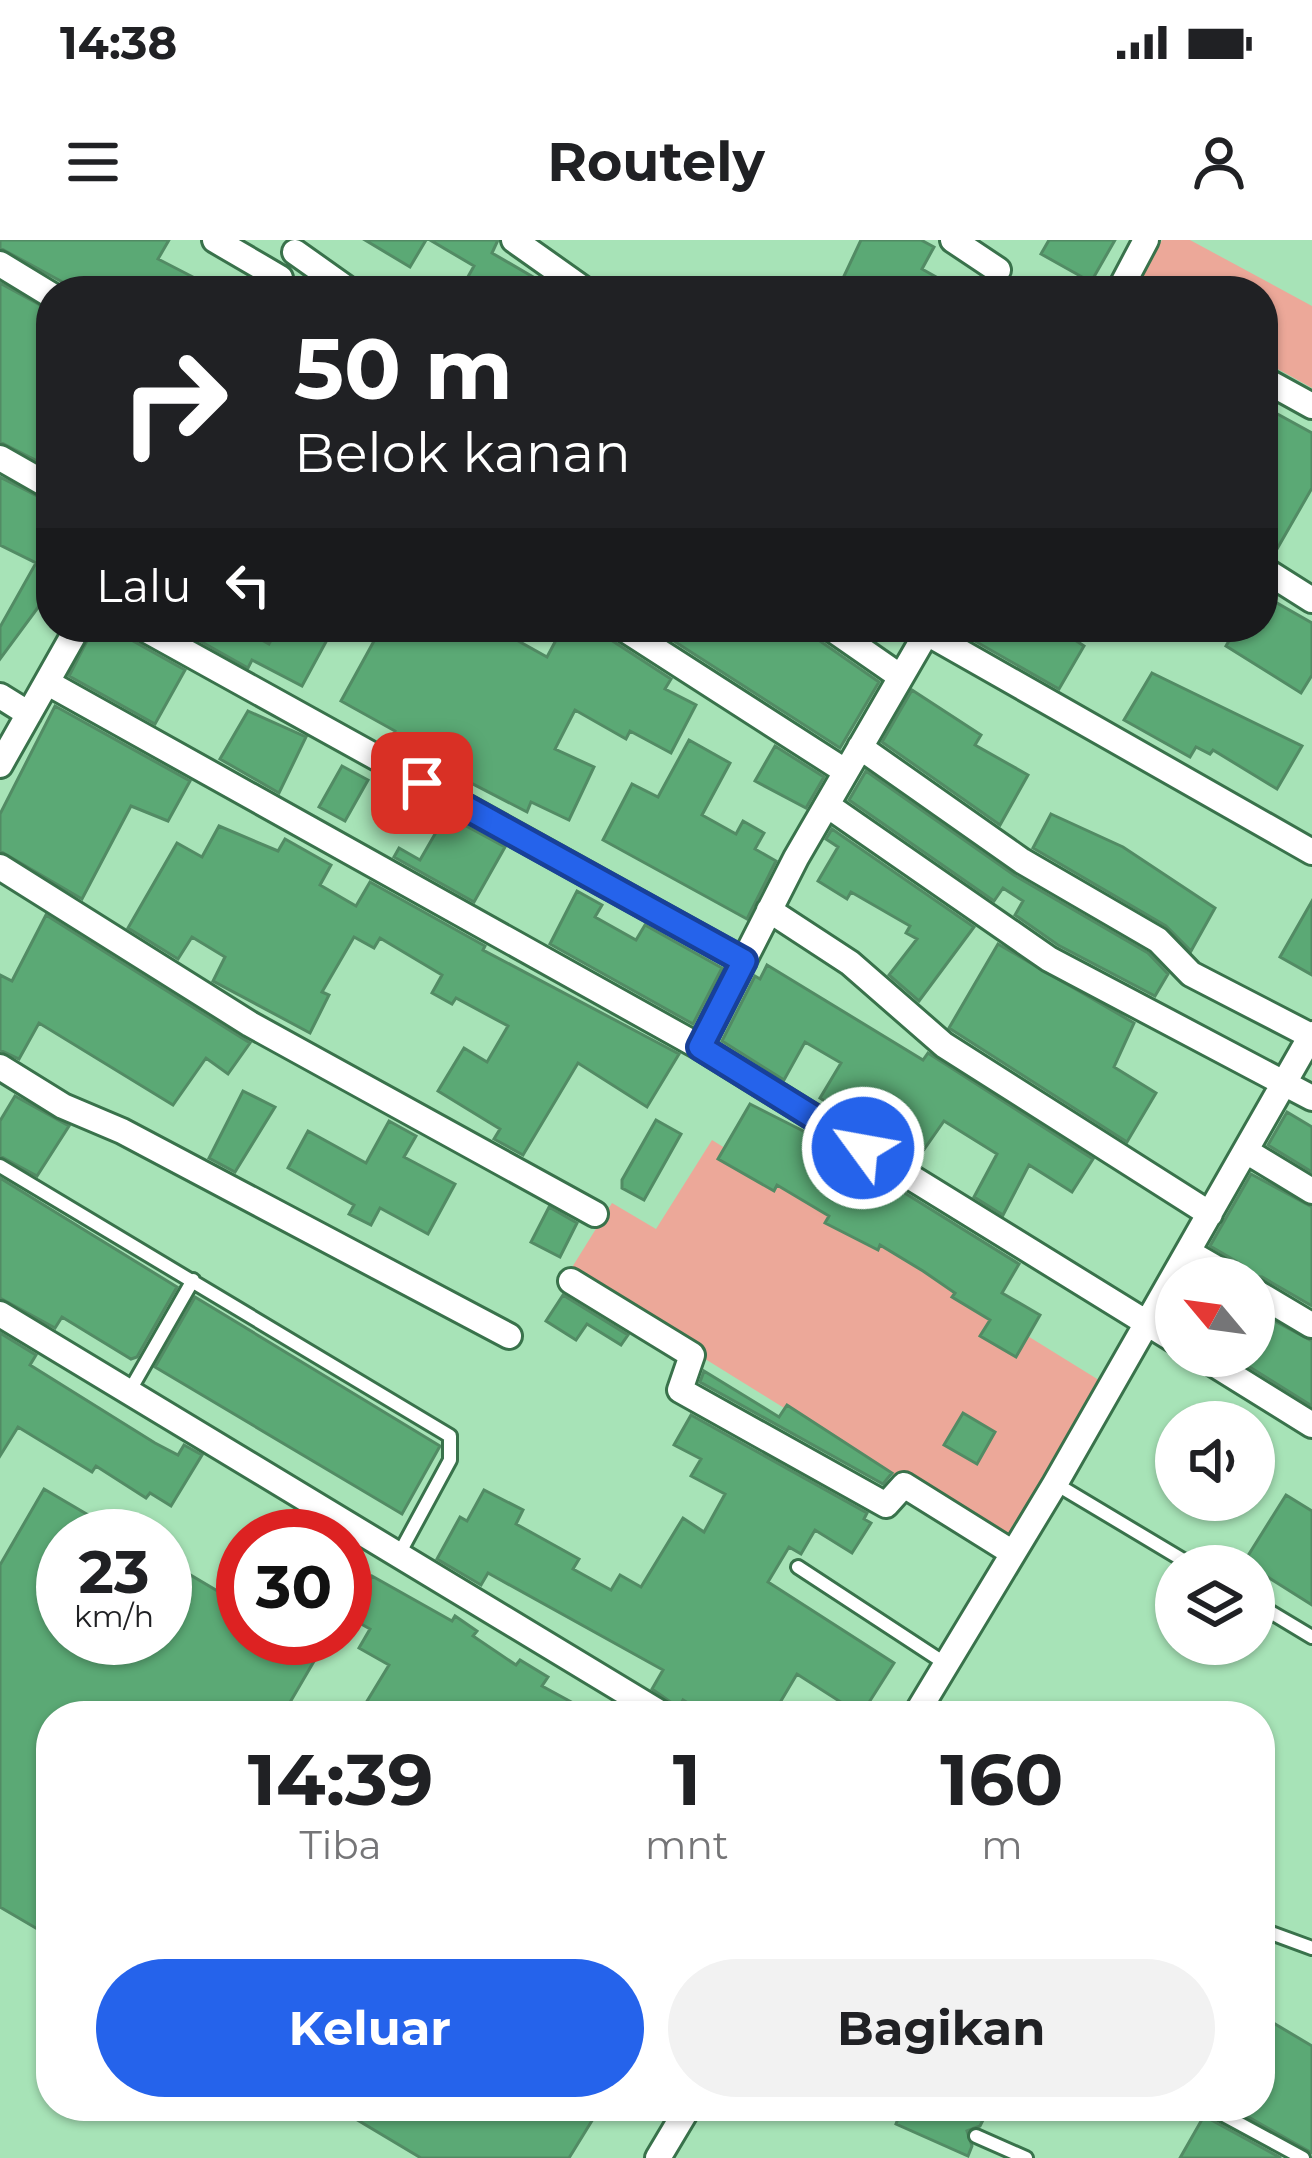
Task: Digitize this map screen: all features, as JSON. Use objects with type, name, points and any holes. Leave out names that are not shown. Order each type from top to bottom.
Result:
[{"type":"street","points":[[215,240],[265,276]]},
{"type":"street","points":[[514,240],[565,276]]},
{"type":"street","points":[[952,240],[998,269]]},
{"type":"street","points":[[1127,276],[1146,240]]},
{"type":"street","points":[[281,276],[298,246],[333,276]]},
{"type":"street","points":[[0,264],[36,286]]},
{"type":"street","points":[[1278,388],[1312,406]]},
{"type":"street","points":[[0,458],[36,478]]},
{"type":"street","points":[[1278,578],[1312,600]]},
{"type":"street","points":[[0,764],[70,642]]},
{"type":"street","points":[[168,642],[744,961]]},
{"type":"street","points":[[644,642],[845,771]]},
{"type":"street","points":[[851,642],[901,677]]},
{"type":"street","points":[[700,1047],[826,805],[921,642]]},
{"type":"street","points":[[949,642],[1312,852]]},
{"type":"street","points":[[48,683],[700,1047],[1155,1328]]},
{"type":"street","points":[[0,696],[29,714]]},
{"type":"street","points":[[860,747],[1022,861],[1158,940],[1191,974],[1311,1035],[1055,1484],[924,1701]]},
{"type":"street","points":[[826,805],[1049,959],[1312,1098]]},
{"type":"street","points":[[0,867],[250,1024],[595,1214]]},
{"type":"street","points":[[769,910],[850,963],[944,1045],[1210,1214]]},
{"type":"street","points":[[0,1067],[63,1106],[122,1131],[509,1336]]},
{"type":"street","points":[[1246,1151],[1312,1191]]},
{"type":"street","points":[[1188,1252],[1197,1257]]},
{"type":"street","points":[[571,1282],[692,1355],[680,1390],[886,1504],[904,1485],[1013,1553]]},
{"type":"street","points":[[1275,1303],[1311,1324]]},
{"type":"street","points":[[0,1314],[640,1701]]},
{"type":"street","points":[[1235,1377],[1312,1425]]},
{"type":"street","points":[[658,2158],[680,2121]]},
{"type":"lane","points":[[0,1166],[450,1436],[450,1460],[398,1556]]},
{"type":"lane","points":[[129,1391],[193,1280]]},
{"type":"lane","points":[[1055,1484],[1158,1545]]},
{"type":"lane","points":[[797,1567],[946,1664]]},
{"type":"lane","points":[[1275,1615],[1312,1637]]},
{"type":"lane","points":[[1275,1934],[1312,1948]]},
{"type":"lane","points":[[1235,2121],[1303,2158]]},
{"type":"lane","points":[[976,2136],[1025,2158]]},
{"type":"shaded area","points":[[1162,240],[1190,240],[1257,276],[1143,276]]},
{"type":"shaded area","points":[[1278,288],[1312,306],[1312,388],[1278,369]]},
{"type":"shaded area","points":[[712,1140],[1102,1382],[1002,1543],[581,1282],[571,1269],[612,1203],[656,1229]]},
{"type":"building","points":[[0,240],[169,240],[158,259],[191,276],[51,276],[0,248]]},
{"type":"building","points":[[365,240],[426,240],[410,267]]},
{"type":"building","points":[[430,240],[498,240],[492,253],[531,276],[468,276],[474,266]]},
{"type":"building","points":[[861,240],[921,240],[934,247],[922,269],[934,276],[844,276]]},
{"type":"building","points":[[1049,240],[1115,240],[1094,276],[1080,276],[1041,254]]},
{"type":"building","points":[[0,283],[36,303],[36,460],[0,442]]},
{"type":"building","points":[[1278,414],[1312,433],[1312,488],[1278,547]]},
{"type":"building","points":[[0,477],[36,495],[36,563],[0,545]]},
{"type":"building","points":[[36,563],[36,610],[0,659],[0,627]]},
{"type":"building","points":[[1278,604],[1312,623],[1312,675],[1301,693],[1226,646],[1228,642],[1278,642]]},
{"type":"building","points":[[86,642],[135,642],[185,670],[155,724],[69,676]]},
{"type":"building","points":[[202,642],[326,642],[302,686],[252,660],[248,668]]},
{"type":"building","points":[[373,642],[520,642],[547,657],[555,642],[614,642],[671,679],[665,689],[696,705],[671,753],[630,731],[626,739],[575,710],[555,749],[594,767],[569,820],[531,802],[527,812],[390,741],[395,731],[341,701]]},
{"type":"building","points":[[675,642],[821,642],[879,682],[840,748]]},
{"type":"building","points":[[977,642],[1078,642],[1084,646],[1059,689]]},
{"type":"building","points":[[1152,673],[1302,746],[1277,789],[1213,750],[1210,754],[1196,747],[1190,757],[1124,720]]},
{"type":"building","points":[[912,690],[981,735],[975,745],[1028,775],[1000,825],[882,742]]},
{"type":"building","points":[[55,706],[190,781],[168,821],[131,806],[82,899],[0,851],[0,814]]},
{"type":"building","points":[[248,711],[306,737],[279,793],[220,759]]},
{"type":"building","points":[[689,740],[730,763],[702,815],[736,834],[743,821],[764,833],[755,849],[776,861],[747,919],[603,840],[632,784],[658,797]]},
{"type":"building","points":[[775,746],[824,777],[806,808],[755,781]]},
{"type":"building","points":[[342,766],[368,780],[345,821],[319,807]]},
{"type":"building","points":[[866,771],[1014,875],[1148,953],[1168,974],[1155,996],[1058,945],[1015,915],[1023,901],[1003,888],[994,901],[849,800]]},
{"type":"building","points":[[1051,814],[1123,847],[1215,908],[1191,951],[1166,926],[1033,848]]},
{"type":"building","points":[[446,815],[505,847],[474,902],[394,857],[399,848],[420,860]]},
{"type":"building","points":[[219,826],[278,851],[285,839],[331,865],[320,885],[356,906],[370,882],[485,946],[483,950],[679,1054],[647,1107],[578,1063],[523,1155],[494,1139],[500,1129],[438,1091],[464,1048],[487,1062],[508,1026],[456,998],[452,1004],[432,993],[442,975],[380,938],[374,948],[354,937],[322,992],[329,995],[310,1033],[213,981],[225,957],[192,937],[178,959],[128,928],[177,843],[202,857]]},
{"type":"building","points":[[832,829],[974,927],[919,1001],[889,975],[917,939],[906,933],[910,926],[851,892],[847,899],[818,881],[838,847],[826,839]]},
{"type":"building","points":[[577,891],[602,905],[595,917],[636,940],[645,925],[722,968],[693,1024],[550,944]]},
{"type":"building","points":[[1312,901],[1312,975],[1280,957]]},
{"type":"building","points":[[46,915],[250,1043],[228,1074],[206,1058],[173,1105],[39,1023],[19,1059],[0,1050],[0,975],[12,981]]},
{"type":"building","points":[[998,944],[1134,1023],[1114,1067],[1156,1093],[1127,1142],[949,1028]]},
{"type":"building","points":[[767,965],[923,1060],[928,1053],[1093,1159],[1072,1192],[1029,1165],[1003,1215],[974,1197],[997,1154],[944,1121],[916,1161],[820,1098],[841,1063],[805,1042],[784,1080],[722,1041],[755,976],[760,979]]},
{"type":"building","points":[[243,1091],[275,1107],[235,1172],[209,1158]]},
{"type":"building","points":[[15,1096],[69,1126],[37,1176],[0,1156],[0,1121]]},
{"type":"building","points":[[750,1104],[813,1136],[1019,1264],[1002,1293],[1040,1315],[1016,1357],[980,1336],[990,1320],[952,1297],[955,1293],[923,1271],[880,1245],[878,1250],[825,1223],[829,1216],[777,1185],[774,1191],[718,1159]]},
{"type":"building","points":[[1287,1112],[1312,1127],[1312,1172],[1268,1145]]},
{"type":"building","points":[[656,1120],[681,1134],[644,1200],[622,1188],[622,1180]]},
{"type":"building","points":[[389,1121],[416,1136],[404,1157],[455,1184],[428,1234],[380,1208],[371,1225],[349,1214],[354,1205],[288,1168],[308,1131],[366,1163]]},
{"type":"building","points":[[1251,1174],[1312,1207],[1312,1306],[1275,1285],[1275,1257],[1229,1257],[1210,1246]]},
{"type":"building","points":[[0,1178],[177,1287],[137,1357],[131,1359],[62,1317],[55,1328],[0,1298]]},
{"type":"building","points":[[549,1207],[577,1223],[560,1257],[531,1242]]},
{"type":"building","points":[[563,1295],[628,1335],[621,1345],[587,1324],[576,1340],[546,1321]]},
{"type":"building","points":[[195,1297],[440,1446],[402,1514],[155,1367]]},
{"type":"building","points":[[1275,1321],[1312,1341],[1312,1406],[1266,1377],[1275,1377]]},
{"type":"building","points":[[0,1333],[36,1355],[30,1365],[155,1443],[178,1455],[184,1445],[202,1455],[171,1506],[150,1493],[146,1498],[96,1466],[92,1472],[18,1427],[0,1456]]},
{"type":"building","points":[[704,1371],[779,1417],[787,1405],[892,1473],[883,1484],[700,1382]]},
{"type":"building","points":[[963,1413],[995,1432],[977,1464],[944,1445]]},
{"type":"building","points":[[691,1415],[867,1513],[864,1519],[871,1523],[852,1553],[815,1530],[801,1554],[789,1547],[768,1582],[894,1663],[870,1701],[839,1701],[797,1674],[781,1701],[669,1701],[652,1689],[663,1670],[488,1573],[481,1585],[437,1559],[460,1517],[467,1521],[484,1490],[523,1510],[516,1524],[579,1559],[573,1569],[611,1590],[620,1575],[641,1587],[683,1518],[704,1532],[725,1494],[691,1476],[701,1459],[674,1445]]},
{"type":"building","points":[[44,1489],[78,1509],[36,1509],[36,1665],[192,1665],[192,1576],[216,1590],[216,1665],[312,1665],[291,1701],[36,1701],[36,1928],[0,1907],[0,1565]]},
{"type":"building","points":[[1286,1495],[1312,1511],[1312,1605],[1275,1582],[1275,1545],[1255,1545],[1270,1521],[1275,1521]]},
{"type":"building","points":[[372,1576],[452,1621],[455,1616],[477,1631],[473,1636],[516,1665],[520,1660],[548,1677],[542,1686],[570,1701],[367,1701],[389,1665],[372,1655]]},
{"type":"building","points":[[1275,2024],[1312,2046],[1312,2153],[1255,2121],[1275,2121]]},
{"type":"building","points":[[359,2121],[592,2121],[569,2158],[421,2158]]},
{"type":"building","points":[[982,2121],[967,2131],[972,2146],[968,2156],[896,2124]]},
{"type":"building","points":[[1201,2121],[1213,2121],[1281,2158],[1180,2158]]},
{"type":"route","points":[[422,783],[744,961],[700,1047],[863,1148]]}]
